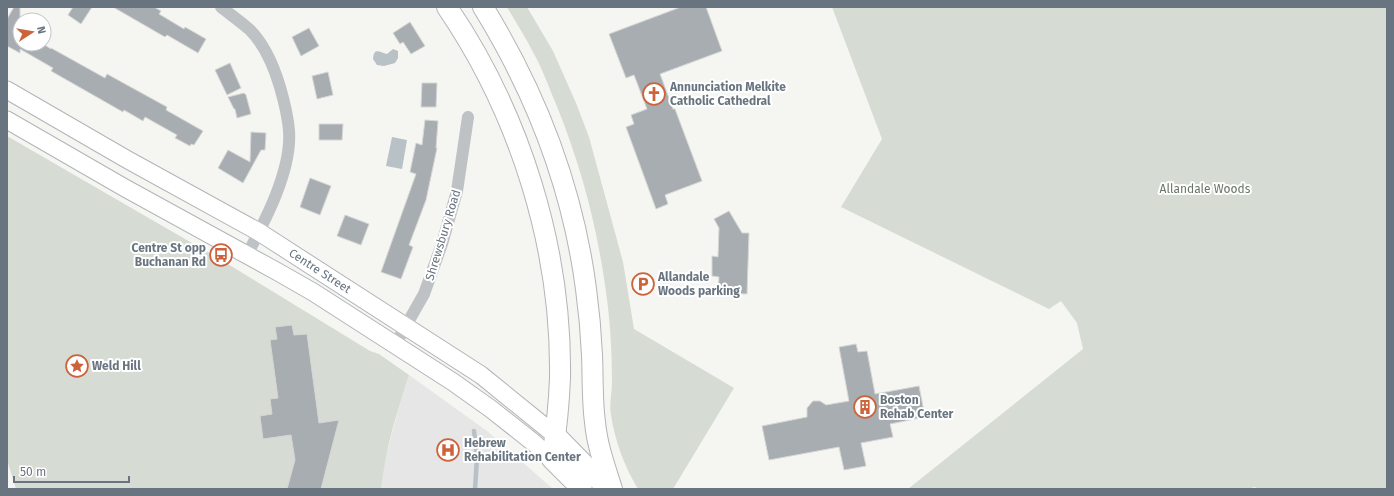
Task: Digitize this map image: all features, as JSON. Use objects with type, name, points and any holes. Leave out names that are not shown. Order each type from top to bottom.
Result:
[{"type":"highway","points":[[447,7],[480,62],[504,112],[526,169],[542,222],[551,268],[558,324],[560,378],[552,459]]},
{"type":"highway","points":[[483,7],[507,48],[533,100],[554,154],[570,207],[581,261],[589,315],[595,422],[601,452],[612,489]]},
{"type":"highway","name":"Centre Street","points":[[555,435],[608,489]]},
{"type":"highway","name":"Centre Street","points":[[552,459],[582,489]]},
{"type":"main road","name":"Centre Street","points":[[7,90],[259,232],[481,375],[555,435]]},
{"type":"main road","name":"Centre Street","points":[[7,120],[125,188],[247,254],[312,292],[453,382],[491,409],[552,459]]},
{"type":"main road","points":[[125,188],[138,165]]},
{"type":"street","points":[[221,7],[250,31],[265,50],[276,75],[284,101],[290,132],[288,155],[281,180],[270,211],[247,254]]},
{"type":"street","name":"Shrewsbury Road","points":[[396,345],[424,294],[442,244],[457,191],[468,117]]},
{"type":"shaded area","points":[[393,49],[398,51],[398,58],[395,63],[384,66],[377,65],[373,59],[374,53],[377,51],[387,54]]},
{"type":"shaded area","points":[[392,137],[407,140],[402,169],[386,166]]},
{"type":"shaded area","name":"Hebrew Rehabilitation Center","points":[[409,375],[487,431],[553,489],[381,489],[383,468]]},
{"type":"green space","points":[[507,7],[527,7],[553,51],[576,103],[589,137],[623,262],[634,329],[734,388],[673,489],[638,489],[628,471],[621,453],[610,411],[612,358],[607,297],[592,216],[580,171],[565,126],[537,60]]},
{"type":"green space","name":"Allandale Woods","points":[[832,7],[1387,7],[1387,489],[1261,489],[1254,487],[1250,489],[908,489],[1083,349],[1077,323],[1061,301],[1049,309],[841,207],[882,139]]},
{"type":"green space","points":[[7,136],[223,261],[370,351],[379,354],[409,375],[388,446],[381,489],[16,489],[7,460]]},
{"type":"building","points":[[14,7],[20,7],[20,12],[12,12],[12,49],[7,46],[7,19]]},
{"type":"building","points":[[73,7],[92,7],[81,24],[68,15]]},
{"type":"building","points":[[113,7],[154,7],[161,11],[159,14],[184,29],[185,27],[206,39],[198,53],[167,35],[165,37]]},
{"type":"building","name":"Annunciation Melkite Catholic Cathedral","points":[[681,7],[706,7],[722,51],[660,74],[702,181],[665,195],[668,204],[656,209],[626,127],[634,124],[631,115],[647,109],[634,75],[626,78],[609,34]]},
{"type":"building","points":[[410,22],[425,46],[411,54],[403,42],[400,44],[393,33]]},
{"type":"building","points":[[309,28],[319,46],[301,56],[292,37]]},
{"type":"building","points":[[52,49],[105,78],[107,74],[167,107],[166,110],[203,131],[194,145],[191,144],[190,146],[175,138],[177,135],[145,117],[143,121],[124,110],[123,112],[51,71],[53,68],[25,52],[52,52]]},
{"type":"building","points":[[230,63],[241,88],[227,95],[215,70]]},
{"type":"building","points":[[328,72],[333,95],[317,99],[312,76]]},
{"type":"building","points":[[422,83],[437,83],[436,107],[421,107]]},
{"type":"building","points":[[244,93],[246,95],[251,114],[237,118],[235,109],[228,97]]},
{"type":"building","points":[[425,120],[438,121],[437,148],[426,200],[409,245],[413,247],[401,279],[381,272],[416,174],[410,172],[416,143],[422,145]]},
{"type":"building","points":[[319,124],[343,124],[342,140],[319,140]]},
{"type":"building","points":[[251,132],[266,133],[265,150],[261,150],[243,183],[218,168],[228,150],[250,162]]},
{"type":"building","points":[[310,178],[331,186],[320,215],[300,207]]},
{"type":"building","points":[[729,211],[742,233],[749,233],[747,294],[718,293],[719,277],[712,276],[712,256],[718,257],[719,228],[714,219]]},
{"type":"building","points":[[345,215],[369,224],[361,245],[337,236]]},
{"type":"building","points":[[292,325],[294,335],[307,334],[319,423],[339,420],[321,489],[287,489],[295,460],[291,435],[263,439],[260,416],[272,414],[270,399],[278,398],[270,340],[277,339],[275,327]]},
{"type":"building","name":"Boston Rehab Center","points":[[856,344],[858,352],[867,351],[875,394],[919,386],[925,417],[890,424],[893,437],[861,443],[866,466],[844,470],[839,447],[769,460],[762,426],[807,417],[807,408],[813,401],[820,401],[826,405],[849,401],[839,347]]},
{"type":"waterway","points":[[474,431],[477,457],[475,489]]},
{"type":"place","name":"Annunciation Melkite Catholic Cathedral","points":[[654,94]]},
{"type":"place","name":"Centre St opp Buchanan Rd","points":[[221,255]]},
{"type":"place","name":"Allandale Woods parking","points":[[643,284]]},
{"type":"place","name":"Weld Hill","points":[[77,366]]},
{"type":"place","name":"Boston Rehab Center","points":[[865,407]]},
{"type":"place","name":"Hebrew Rehabilitation Center","points":[[448,450]]}]
